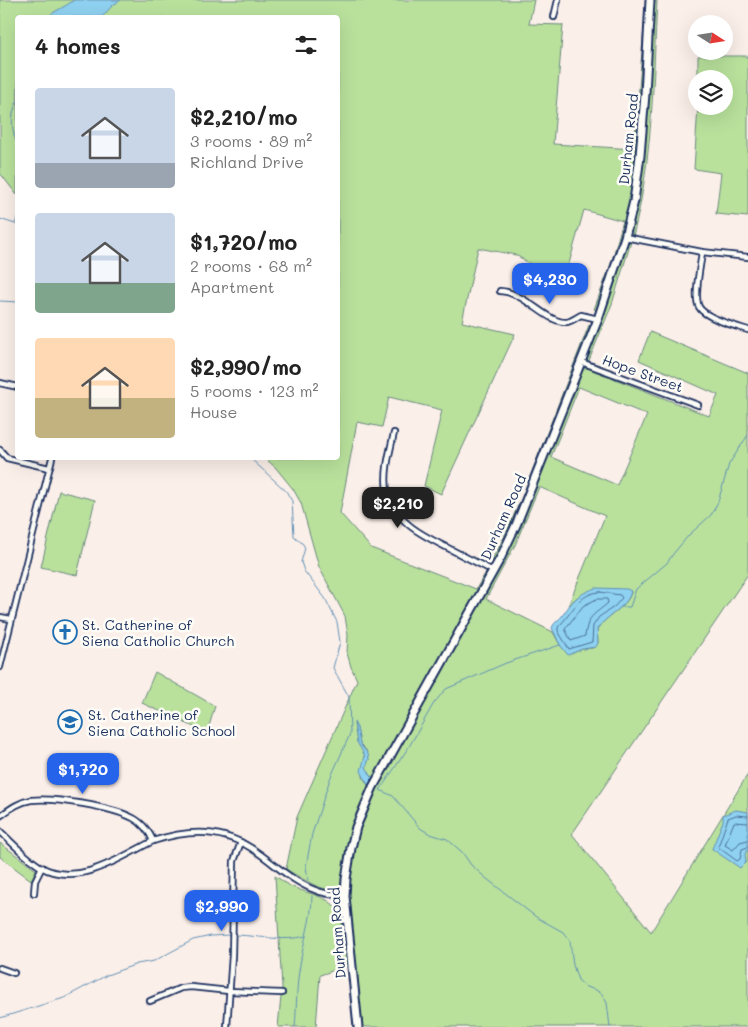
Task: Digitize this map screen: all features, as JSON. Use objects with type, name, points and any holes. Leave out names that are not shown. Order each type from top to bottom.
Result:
[{"type":"main road","name":"Durham Road","points":[[358,1027],[345,896],[347,865],[351,848],[363,808],[373,787],[493,571],[518,522],[598,319],[625,238],[634,201],[640,156],[647,70],[650,0]]},
{"type":"street","points":[[554,17],[558,0]]},
{"type":"street","points":[[625,238],[702,252],[748,257]]},
{"type":"street","points":[[702,252],[697,294],[698,306],[708,316],[748,330]]},
{"type":"street","points":[[500,291],[518,295],[546,314],[562,321],[570,321],[581,315],[598,319]]},
{"type":"street","name":"Hope Street","points":[[580,362],[698,405]]},
{"type":"street","points":[[0,383],[15,386]]},
{"type":"street","points":[[394,433],[386,476],[387,489],[398,514],[415,531],[493,571]]},
{"type":"street","points":[[0,450],[7,458],[15,460]]},
{"type":"street","points":[[15,460],[49,468]]},
{"type":"street","points":[[0,667],[51,460]]},
{"type":"street","points":[[0,617],[11,620]]},
{"type":"street","points":[[0,816],[16,804],[28,801],[59,800],[100,808],[134,818],[151,835],[153,841]]},
{"type":"street","points":[[0,831],[26,856],[42,868],[56,872],[75,873],[96,870],[153,841],[184,832],[201,832],[223,836],[241,842],[300,884],[317,891],[345,896]]},
{"type":"street","points":[[227,1027],[232,955],[234,861],[241,842]]},
{"type":"street","points":[[34,893],[35,881],[42,868]]},
{"type":"street","points":[[0,968],[14,973]]},
{"type":"street","points":[[150,1001],[181,988],[191,987],[282,993]]},
{"type":"green space","points":[[0,0],[534,0],[529,24],[563,25],[553,144],[634,149],[644,27],[640,125],[634,184],[624,232],[597,311],[594,309],[611,264],[623,221],[584,210],[563,285],[516,255],[478,248],[462,322],[515,334],[441,494],[424,486],[442,410],[389,397],[382,427],[357,422],[340,513],[371,548],[476,589],[486,572],[485,580],[390,753],[349,843],[341,884],[335,889],[330,890],[317,886],[286,869],[297,817],[357,680],[347,653],[348,635],[345,616],[319,567],[301,503],[293,489],[267,460],[340,460],[340,15],[15,15],[15,192],[0,173]],"holes":[[[354,724],[357,728],[360,744],[366,750],[369,759],[366,767],[371,778],[369,787],[363,777],[365,755],[357,742]]]},
{"type":"green space","points":[[657,1],[648,149],[640,207],[633,236],[631,229],[635,204],[653,4]]},
{"type":"green space","points":[[733,56],[748,56],[748,217],[716,214],[721,173],[694,169],[697,115],[733,115],[733,70],[698,70],[698,60],[733,60]]},
{"type":"green space","points":[[629,242],[631,242],[612,304],[588,363],[586,360]]},
{"type":"green space","points":[[589,325],[591,325],[517,517],[508,538],[497,556],[491,561],[522,497]]},
{"type":"green space","points":[[650,332],[748,373],[748,574],[572,834],[651,932],[748,774],[748,1027],[361,1027],[349,896],[350,871],[359,830],[380,782],[511,544],[582,368],[587,368],[709,416],[718,395],[639,360]],"holes":[[[579,387],[647,415],[617,485],[551,457]],[[539,487],[605,516],[568,606],[578,597],[589,591],[616,589],[631,592],[626,602],[597,629],[598,643],[593,648],[582,649],[571,654],[560,645],[553,632],[486,599],[515,545]]]},
{"type":"green space","points":[[59,491],[95,500],[77,575],[41,567]]},
{"type":"green space","points":[[155,672],[215,706],[207,733],[142,703]]},
{"type":"green space","points":[[0,843],[36,870],[31,880],[0,857]]},
{"type":"green space","points":[[275,876],[292,887],[329,901],[337,909],[341,920],[347,966],[320,975],[316,1027],[278,1027],[282,987]]},
{"type":"water","points":[[74,0],[121,0],[104,15],[50,15]]},
{"type":"water","points":[[595,588],[627,589],[631,591],[622,606],[597,629],[598,643],[596,647],[582,649],[568,655],[560,645],[552,628],[576,599]]},
{"type":"water","points":[[354,722],[360,744],[368,754],[369,759],[366,767],[373,779],[369,787],[361,771],[365,756],[357,742]]},
{"type":"water","points":[[736,810],[748,812],[748,849],[745,854],[746,862],[740,868],[712,849],[723,821],[723,815]]},
{"type":"waterway","points":[[15,106],[12,118],[15,138]]},
{"type":"waterway","points":[[0,219],[15,224]]},
{"type":"waterway","points":[[0,301],[15,302]]},
{"type":"waterway","points":[[621,607],[630,607],[636,589],[667,563],[689,535],[711,515],[718,502],[729,464],[748,435]]},
{"type":"waterway","points":[[252,460],[286,491],[292,501],[294,536],[305,548],[301,562],[304,571],[325,598],[337,622],[340,642],[333,668],[349,697],[350,734],[330,779],[312,834],[306,866],[308,880]]},
{"type":"waterway","points":[[560,645],[506,663],[446,689],[434,703],[410,745],[380,790],[393,796],[420,828],[430,834],[447,839],[487,879],[536,917],[563,932],[570,941],[573,965],[578,980],[586,987],[602,994],[607,1003],[610,1027]]},
{"type":"waterway","points":[[295,1027],[301,956],[311,914],[312,896]]},
{"type":"waterway","points":[[0,1018],[64,998],[107,975],[137,964],[154,961],[193,940],[229,935]]},
{"type":"waterway","points":[[237,935],[280,939],[306,936]]},
{"type":"place","name":"St. Catherine of Siena Catholic Church","points":[[65,632]]},
{"type":"place","name":"St. Catherine of Siena Catholic School","points":[[70,722]]}]
